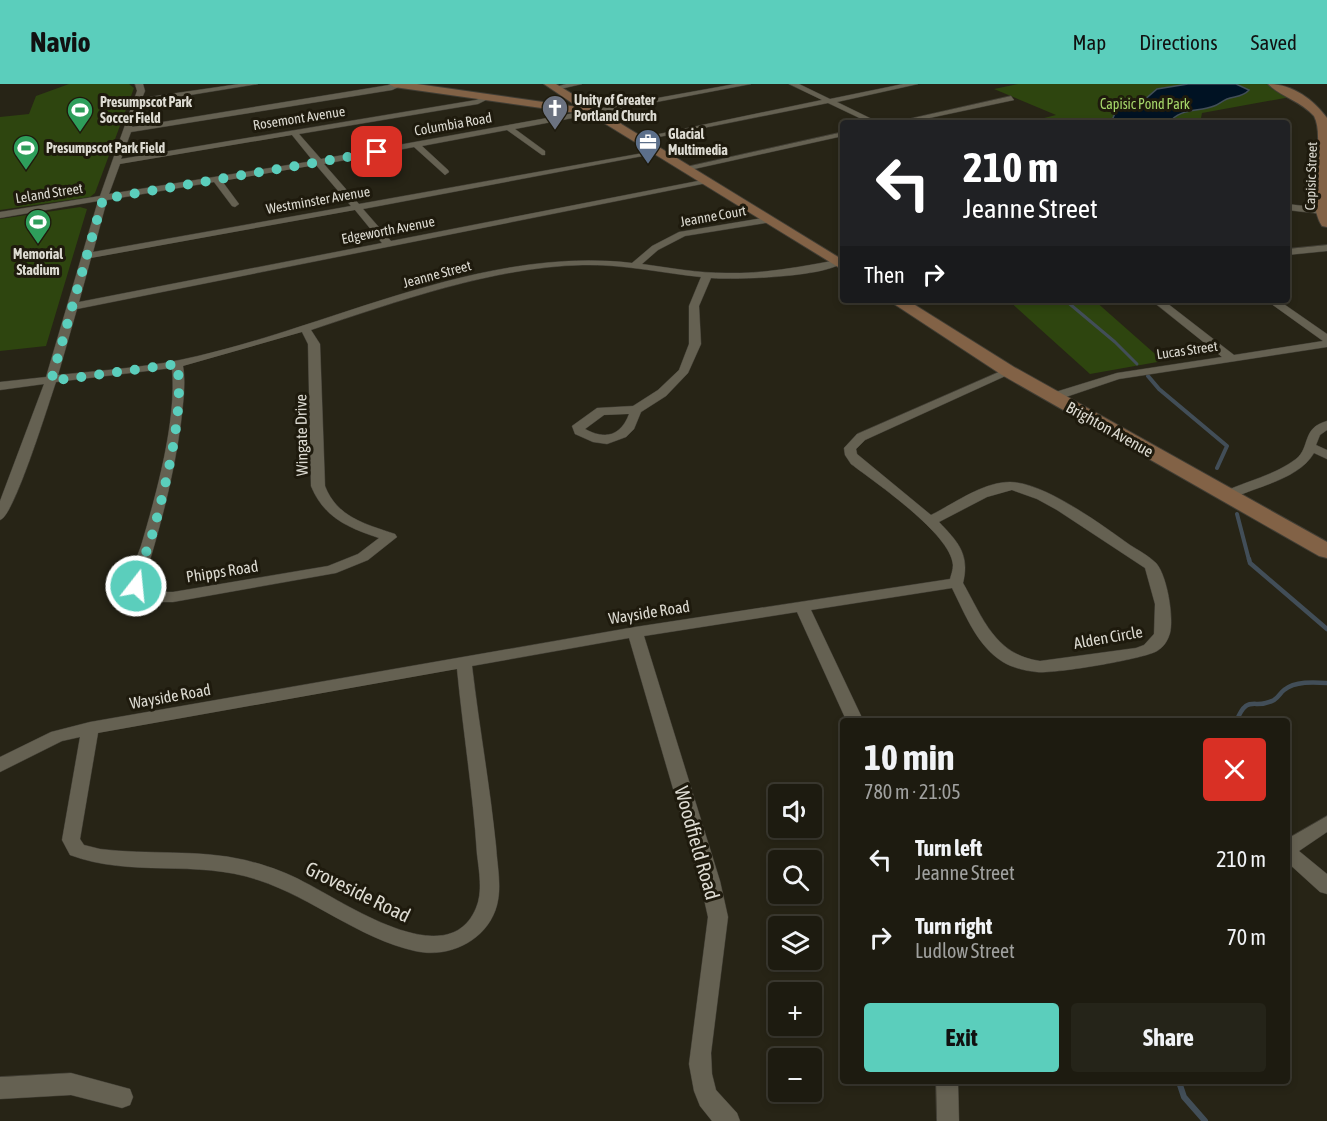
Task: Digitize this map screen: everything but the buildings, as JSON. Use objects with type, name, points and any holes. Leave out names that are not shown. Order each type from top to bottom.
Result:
[{"type":"main road","points":[[394,84],[595,112]]},
{"type":"main road","name":"Capisic Street","points":[[1273,84],[1311,106],[1323,117],[1327,129],[1325,217]]},
{"type":"main road","points":[[553,86],[840,265]]},
{"type":"main road","name":"Brighton Avenue","points":[[901,303],[1008,371],[1327,551]]},
{"type":"street","points":[[0,516],[14,485],[51,381],[103,199],[138,101],[142,87],[139,84]]},
{"type":"street","points":[[138,101],[254,84]]},
{"type":"street","points":[[553,86],[579,84]]},
{"type":"street","name":"Columbia Road","points":[[103,199],[747,84]]},
{"type":"street","points":[[793,84],[870,120]]},
{"type":"street","points":[[639,139],[914,84]]},
{"type":"street","points":[[128,130],[392,88],[399,85]]},
{"type":"street","name":"Rosemont Avenue","points":[[116,162],[478,102],[486,98]]},
{"type":"street","points":[[909,120],[1011,98]]},
{"type":"street","points":[[508,128],[542,153]]},
{"type":"street","points":[[293,132],[388,244]]},
{"type":"street","points":[[685,168],[840,135]]},
{"type":"street","points":[[415,144],[445,171]]},
{"type":"street","name":"Westminster Avenue","points":[[88,256],[660,152]]},
{"type":"street","points":[[217,180],[235,204]]},
{"type":"street","name":"Edgeworth Avenue","points":[[74,306],[708,182]]},
{"type":"street","name":"Leland Street","points":[[0,214],[103,199]]},
{"type":"street","points":[[1290,208],[1325,217]]},
{"type":"street","name":"Jeanne Court","points":[[634,266],[655,248],[682,234],[769,220]]},
{"type":"street","points":[[1290,252],[1327,248]]},
{"type":"street","name":"Jeanne Street","points":[[0,386],[177,364],[226,352],[437,288],[528,268],[587,262],[707,275],[779,274],[840,265]]},
{"type":"street","points":[[636,410],[676,380],[690,362],[695,344],[694,306],[707,275]]},
{"type":"street","points":[[1160,303],[1232,359]]},
{"type":"street","points":[[1275,303],[1327,339]]},
{"type":"street","name":"Wingate Drive","points":[[305,328],[314,344],[315,354],[318,486],[321,496],[332,511],[345,521],[390,537]]},
{"type":"street","name":"Lucas Street","points":[[1053,397],[1117,376],[1327,344]]},
{"type":"street","name":"Phipps Road","points":[[177,364],[180,378],[172,444],[154,528],[137,580],[138,591],[152,597],[173,597],[320,573],[357,560],[390,537]]},
{"type":"street","points":[[956,583],[960,565],[952,549],[931,520],[856,461],[850,448],[861,437],[1008,371]]},
{"type":"street","points":[[1228,495],[1270,478],[1302,461],[1307,454],[1310,440],[1320,428],[1327,425]]},
{"type":"street","points":[[1309,446],[1327,455]]},
{"type":"street","name":"Alden Circle","points":[[931,520],[998,488],[1011,486],[1035,492],[1151,566],[1159,586],[1163,628],[1161,639],[1152,648],[1138,653],[1040,667],[1025,666],[1011,662],[992,646],[956,583]]},
{"type":"street","name":"Wayside Road","points":[[0,765],[57,736],[90,728],[635,632],[956,583]]},
{"type":"street","points":[[802,607],[854,718]]},
{"type":"street","name":"Woodfield Road","points":[[635,632],[710,881],[717,917],[700,1053],[700,1073],[704,1093],[716,1110],[729,1121]]},
{"type":"street","name":"Groveside Road","points":[[90,728],[73,820],[71,840],[77,850],[108,859],[192,862],[256,871],[284,881],[387,934],[417,944],[435,945],[455,941],[474,928],[485,910],[490,892],[485,830],[464,663]]},
{"type":"street","points":[[1290,848],[1327,823]]},
{"type":"street","points":[[1290,853],[1327,886]]},
{"type":"street","points":[[0,1088],[71,1084],[122,1097]]},
{"type":"street","points":[[947,1084],[948,1121]]},
{"type":"green space","points":[[69,84],[129,84],[134,88],[95,193],[90,197],[0,210],[0,117],[29,114],[36,96]]},
{"type":"green space","name":"Capisic Pond Park","points":[[1018,84],[1273,84],[1296,96],[1202,113],[1201,120],[1036,120],[1056,115],[994,89]]},
{"type":"green space","points":[[80,207],[87,209],[46,346],[0,351],[0,219]]},
{"type":"green space","points":[[1011,303],[1097,303],[1163,361],[1090,374]]},
{"type":"water","points":[[1188,84],[1236,84],[1249,90],[1208,108],[1178,115],[1171,120],[1114,120],[1116,111],[1111,109],[1120,109],[1143,101],[1157,89]]},
{"type":"waterway","points":[[1069,303],[1137,364]]},
{"type":"waterway","points":[[1148,376],[1159,389],[1227,446],[1217,468]]},
{"type":"waterway","points":[[1237,514],[1249,560]]},
{"type":"waterway","points":[[1249,559],[1250,563],[1327,629]]},
{"type":"waterway","points":[[1238,718],[1244,707],[1274,700],[1288,687],[1305,683],[1327,683]]},
{"type":"waterway","points":[[1180,1084],[1184,1097],[1205,1121]]},
{"type":"place","name":"Unity of Greater Portland Church","points":[[555,131]]},
{"type":"place","name":"Presumpscot Park Soccer Field","points":[[80,133]]},
{"type":"place","name":"Glacial Multimedia","points":[[648,165]]},
{"type":"place","name":"Presumpscot Park Field","points":[[26,171]]},
{"type":"place","name":"Memorial Stadium","points":[[38,245]]},
{"type":"route","points":[[136,586],[165,484],[180,378],[177,364],[51,381],[103,199],[377,152]]}]
